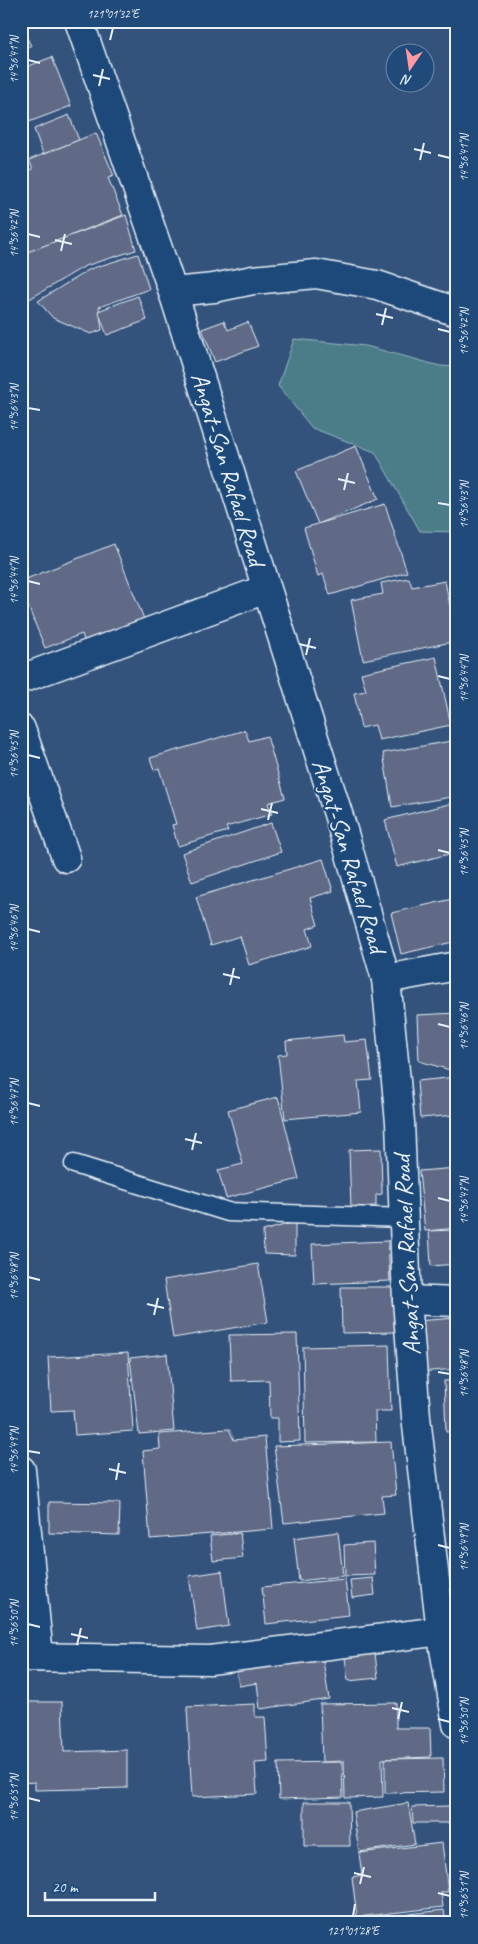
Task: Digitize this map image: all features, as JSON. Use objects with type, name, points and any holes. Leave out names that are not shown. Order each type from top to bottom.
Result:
[{"type":"main road","name":"Angat-San Rafael Road","points":[[79,21],[173,292],[340,820],[386,979],[400,1122],[407,1300],[416,1417],[441,1631],[457,1724]]},
{"type":"main road","points":[[173,292],[214,288],[252,280],[316,274],[377,285],[457,312]]},
{"type":"main road","points":[[21,679],[266,589]]},
{"type":"main road","points":[[21,729],[66,858]]},
{"type":"main road","points":[[386,979],[457,966]]},
{"type":"main road","points":[[407,1300],[457,1302]]},
{"type":"main road","points":[[21,1470],[30,1657],[210,1660],[441,1631]]},
{"type":"lane","points":[[74,1164],[228,1212],[404,1218]]},
{"type":"green space","points":[[294,339],[366,346],[440,366],[457,367],[457,532],[420,531],[375,452],[312,428],[278,386]]},
{"type":"building","points":[[21,26],[31,46],[21,50]]},
{"type":"building","points":[[52,57],[71,106],[21,125],[21,69]]},
{"type":"building","points":[[69,115],[79,140],[43,154],[34,129]]},
{"type":"building","points":[[96,133],[114,176],[108,178],[123,215],[26,253],[21,242],[21,186],[25,184],[21,174],[33,169],[29,160]]},
{"type":"building","points":[[126,215],[136,250],[85,266],[26,301],[21,299],[21,253]]},
{"type":"building","points":[[138,254],[149,289],[99,307],[102,330],[91,334],[53,318],[38,301],[90,269]]},
{"type":"building","points":[[138,296],[147,320],[107,335],[98,311]]},
{"type":"building","points":[[224,321],[228,330],[248,322],[258,346],[215,362],[202,329]]},
{"type":"building","points":[[356,446],[378,499],[318,524],[296,471]]},
{"type":"building","points":[[385,504],[407,572],[330,595],[323,574],[318,576],[304,528]]},
{"type":"building","points":[[114,544],[144,619],[85,643],[82,634],[45,648],[21,589],[21,581]]},
{"type":"building","points":[[409,578],[412,587],[445,581],[457,641],[363,660],[351,600],[383,594],[381,583]]},
{"type":"building","points":[[436,657],[451,725],[379,740],[375,725],[361,728],[354,693],[366,691],[361,673]]},
{"type":"building","points":[[245,730],[249,741],[267,736],[285,798],[268,803],[272,814],[226,827],[228,831],[178,846],[172,825],[176,824],[159,768],[154,770],[150,758]]},
{"type":"building","points":[[457,740],[457,796],[392,807],[383,753]]},
{"type":"building","points":[[457,802],[457,852],[397,867],[385,820]]},
{"type":"building","points":[[271,823],[281,852],[192,882],[182,853]]},
{"type":"building","points":[[323,859],[333,891],[310,898],[318,925],[307,929],[312,946],[249,965],[240,936],[211,945],[196,897]]},
{"type":"building","points":[[457,898],[457,941],[401,954],[391,913]]},
{"type":"building","points":[[457,1013],[457,1062],[453,1062],[450,1070],[419,1061],[417,1015]]},
{"type":"building","points":[[343,1035],[344,1042],[367,1040],[372,1080],[358,1081],[361,1112],[285,1119],[278,1055],[287,1054],[286,1041]]},
{"type":"building","points":[[457,1077],[457,1115],[420,1118],[417,1081]]},
{"type":"building","points":[[278,1097],[299,1179],[226,1198],[218,1170],[243,1164],[228,1110]]},
{"type":"building","points":[[381,1149],[382,1194],[376,1195],[376,1206],[351,1207],[349,1150]]},
{"type":"building","points":[[457,1168],[457,1228],[425,1231],[419,1171]]},
{"type":"building","points":[[295,1222],[295,1255],[264,1254],[263,1231]]},
{"type":"building","points":[[457,1230],[457,1264],[431,1266],[429,1231]]},
{"type":"building","points":[[388,1241],[390,1281],[314,1284],[312,1244]]},
{"type":"building","points":[[258,1264],[268,1322],[173,1338],[164,1280]]},
{"type":"building","points":[[341,1287],[396,1287],[397,1332],[342,1333]]},
{"type":"building","points":[[457,1318],[457,1369],[419,1372],[415,1321]]},
{"type":"building","points":[[297,1334],[300,1441],[278,1442],[278,1418],[270,1418],[269,1380],[231,1381],[229,1335]]},
{"type":"building","points":[[389,1345],[391,1411],[375,1411],[376,1442],[305,1443],[303,1347]]},
{"type":"building","points":[[128,1353],[133,1431],[75,1435],[73,1410],[51,1411],[48,1357]]},
{"type":"building","points":[[167,1354],[174,1431],[139,1434],[130,1358]]},
{"type":"building","points":[[457,1380],[457,1432],[446,1432],[444,1381]]},
{"type":"building","points":[[229,1429],[234,1440],[265,1437],[273,1529],[150,1539],[143,1451],[160,1449],[159,1434]]},
{"type":"building","points":[[391,1442],[396,1495],[382,1496],[384,1513],[284,1523],[274,1446]]},
{"type":"building","points":[[49,1502],[120,1503],[119,1535],[49,1533]]},
{"type":"building","points":[[338,1532],[343,1576],[299,1581],[294,1538]]},
{"type":"building","points":[[240,1533],[243,1558],[213,1561],[210,1536]]},
{"type":"building","points":[[373,1543],[375,1575],[345,1576],[344,1545]]},
{"type":"building","points":[[222,1571],[229,1626],[197,1631],[189,1576]]},
{"type":"building","points":[[373,1578],[375,1595],[352,1598],[350,1580]]},
{"type":"building","points":[[345,1579],[349,1615],[266,1624],[262,1587]]},
{"type":"building","points":[[374,1646],[378,1678],[348,1681],[344,1649]]},
{"type":"building","points":[[321,1648],[329,1699],[260,1709],[257,1683],[239,1686],[235,1660]]},
{"type":"building","points":[[21,1702],[62,1702],[64,1752],[127,1750],[127,1788],[35,1790],[35,1782],[21,1783]]},
{"type":"building","points":[[396,1703],[396,1728],[430,1728],[431,1757],[382,1759],[383,1797],[345,1798],[344,1761],[322,1762],[320,1704]]},
{"type":"building","points":[[255,1704],[255,1717],[265,1717],[268,1762],[255,1763],[257,1794],[192,1797],[187,1707]]},
{"type":"building","points":[[443,1758],[444,1792],[385,1793],[385,1759]]},
{"type":"building","points":[[342,1762],[343,1797],[279,1799],[278,1763]]},
{"type":"building","points":[[304,1802],[349,1802],[350,1846],[304,1846]]},
{"type":"building","points":[[408,1803],[415,1844],[359,1852],[353,1812]]},
{"type":"building","points":[[450,1806],[450,1823],[413,1823],[412,1807]]},
{"type":"building","points":[[442,1843],[448,1892],[441,1892],[443,1907],[357,1917],[352,1877],[362,1875],[359,1853]]},
{"type":"building","points":[[444,1910],[446,1923],[340,1922]]}]
